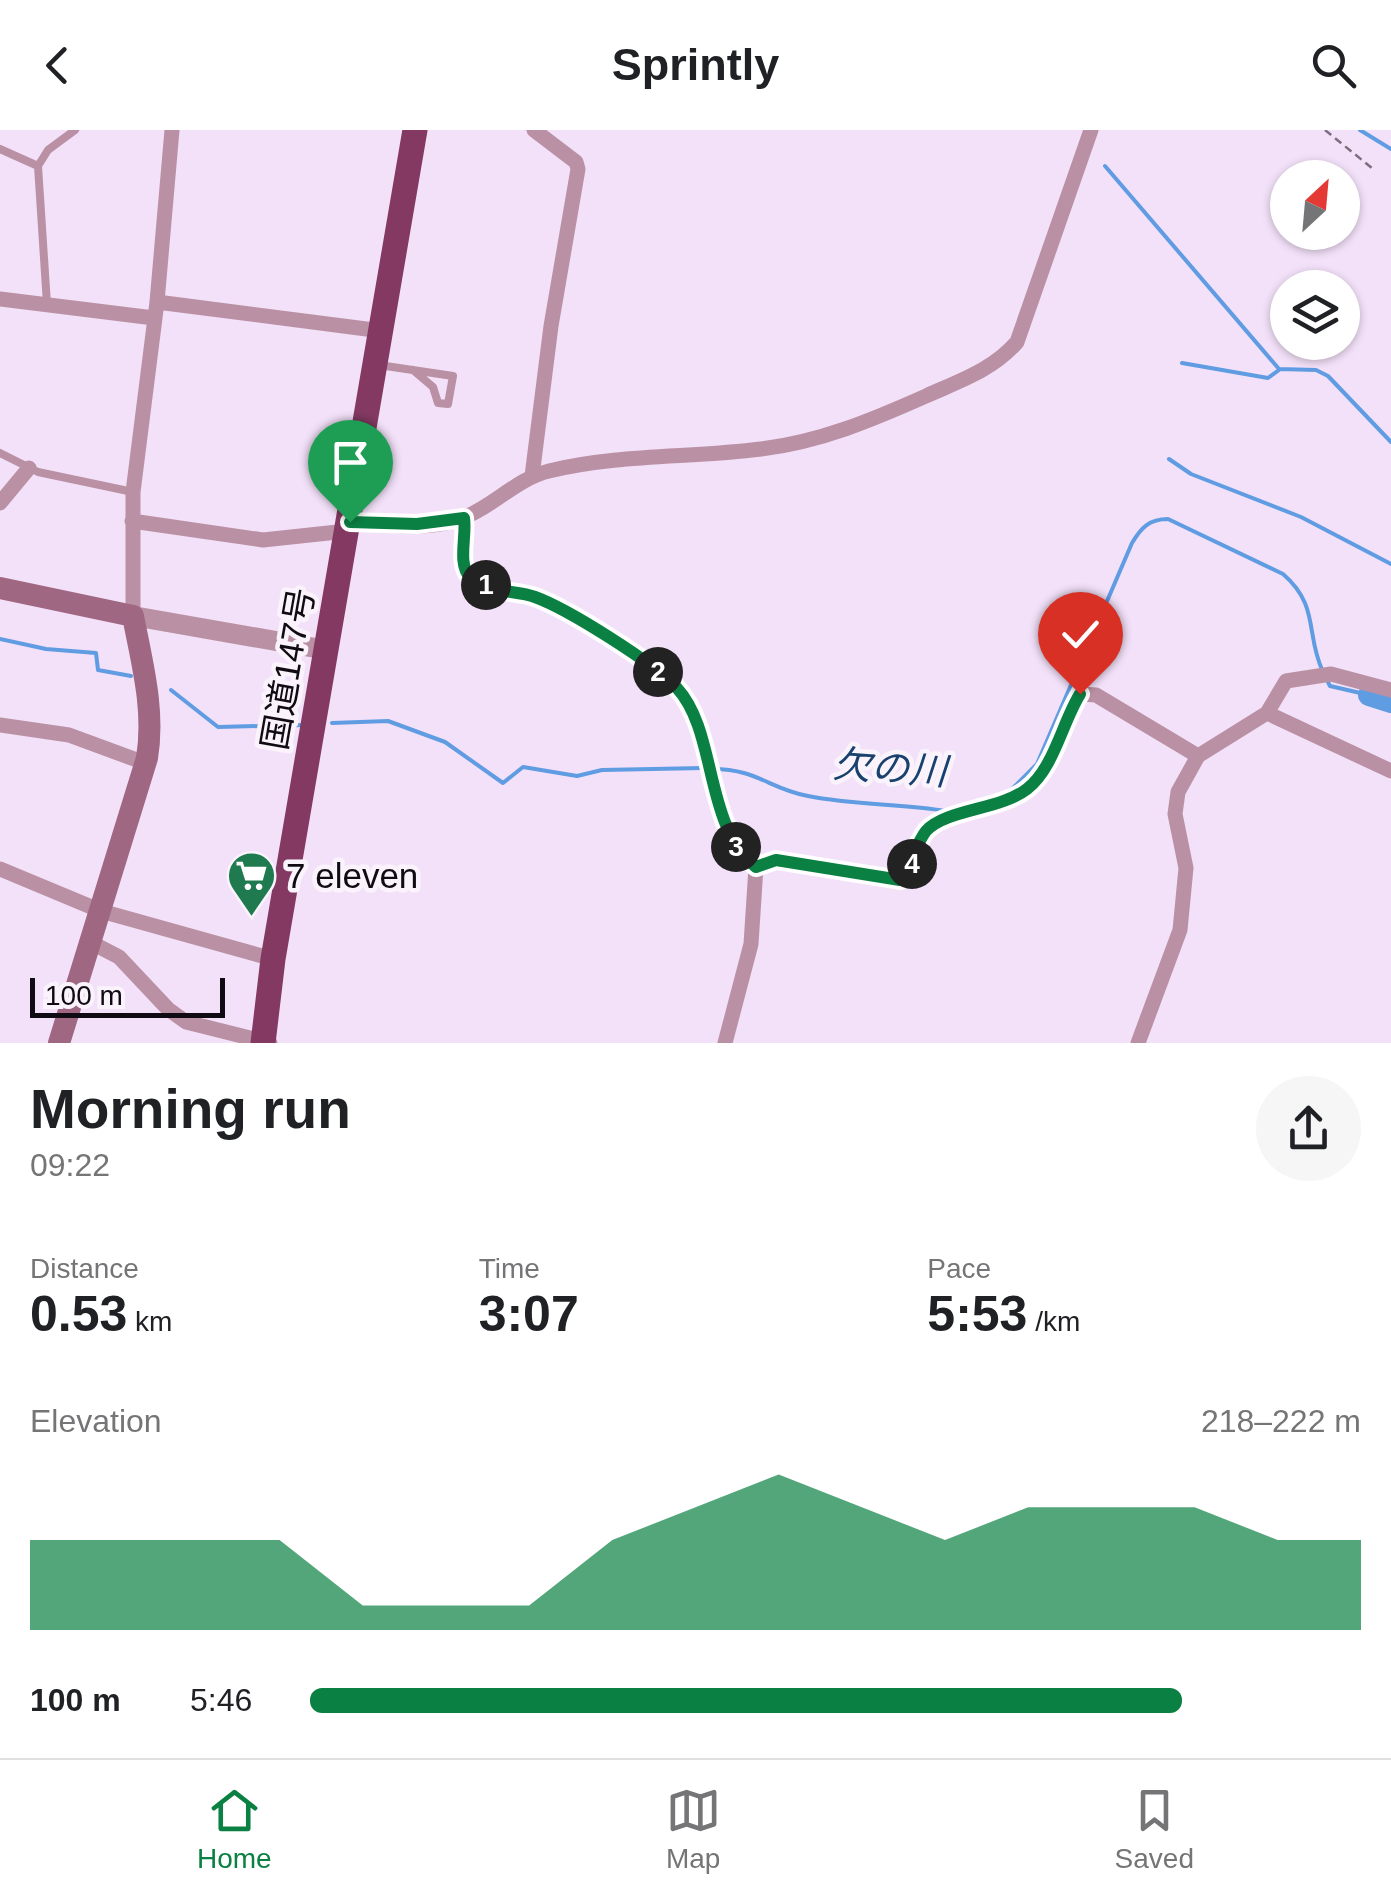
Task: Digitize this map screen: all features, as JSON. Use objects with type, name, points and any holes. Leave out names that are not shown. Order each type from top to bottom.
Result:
[{"type":"highway","name":"国道147号","points":[[265,1043],[273,960],[415,130]]},
{"type":"main road","points":[[0,588],[133,616],[150,720],[145,763],[59,1043]]},
{"type":"street","points":[[172,130],[156,310],[133,492],[133,616],[327,650]]},
{"type":"street","points":[[532,476],[551,326],[578,169],[576,162],[534,130]]},
{"type":"street","points":[[132,521],[264,540],[349,527],[464,518],[532,476],[590,463],[760,449],[857,426],[1002,359],[1017,342],[1092,130]]},
{"type":"street","points":[[0,299],[382,331]]},
{"type":"street","points":[[0,503],[29,468]]},
{"type":"street","points":[[464,518],[464,567],[469,577],[479,584],[536,597],[654,668],[684,699],[738,852],[756,867]]},
{"type":"street","points":[[1138,1043],[1180,930],[1186,868],[1174,814],[1178,792],[1198,756],[1267,713],[1286,681],[1324,674],[1391,690]]},
{"type":"street","points":[[756,867],[776,860],[900,880],[914,861],[926,832],[940,822],[1008,801],[1041,775],[1080,694],[1096,696],[1198,756]]},
{"type":"street","points":[[1267,713],[1391,772]]},
{"type":"street","points":[[0,725],[69,735],[145,763]]},
{"type":"street","points":[[725,1043],[750,944],[756,867]]},
{"type":"street","points":[[0,869],[101,912],[273,960]]},
{"type":"street","points":[[90,942],[119,957],[168,1009],[186,1022],[265,1043]]},
{"type":"lane","points":[[46,304],[38,166],[48,150],[74,130]]},
{"type":"lane","points":[[0,149],[38,166]]},
{"type":"lane","points":[[376,364],[453,376],[448,404],[438,403],[432,387],[413,370]]},
{"type":"lane","points":[[0,453],[29,468],[133,492]]},
{"type":"path","points":[[1324,130],[1372,169]]},
{"type":"waterway","points":[[1360,130],[1391,149]]},
{"type":"waterway","points":[[1105,166],[1279,369],[1316,370],[1328,376],[1391,442]]},
{"type":"waterway","points":[[1182,363],[1268,378],[1279,370]]},
{"type":"waterway","points":[[1169,459],[1191,474],[1301,517],[1391,564]]},
{"type":"waterway","name":"欠の川","points":[[1011,790],[1037,764],[1132,543],[1142,529],[1156,521],[1168,519],[1283,574],[1295,586],[1307,609],[1323,672]]},
{"type":"waterway","name":"欠の川","points":[[0,639],[46,649],[96,653],[98,670],[131,676]]},
{"type":"waterway","name":"欠の川","points":[[1327,680],[1330,686],[1369,695]]},
{"type":"waterway","name":"欠の川","points":[[171,690],[218,727],[304,725]]},
{"type":"waterway","name":"欠の川","points":[[1369,695],[1391,702]]},
{"type":"waterway","name":"欠の川","points":[[332,723],[388,721],[445,742],[503,783],[523,767],[577,776],[602,770],[703,768]]},
{"type":"waterway","name":"欠の川","points":[[712,769],[741,772],[808,796],[946,811]]},
{"type":"place","name":"7 eleven","points":[[251,918]]},
{"type":"route","points":[[350,522],[417,524],[464,518],[464,567],[469,577],[479,584],[536,597],[654,668],[684,699],[738,852],[756,867],[776,860],[900,880],[914,861],[926,832],[940,822],[1008,801],[1041,775],[1080,694]]}]
